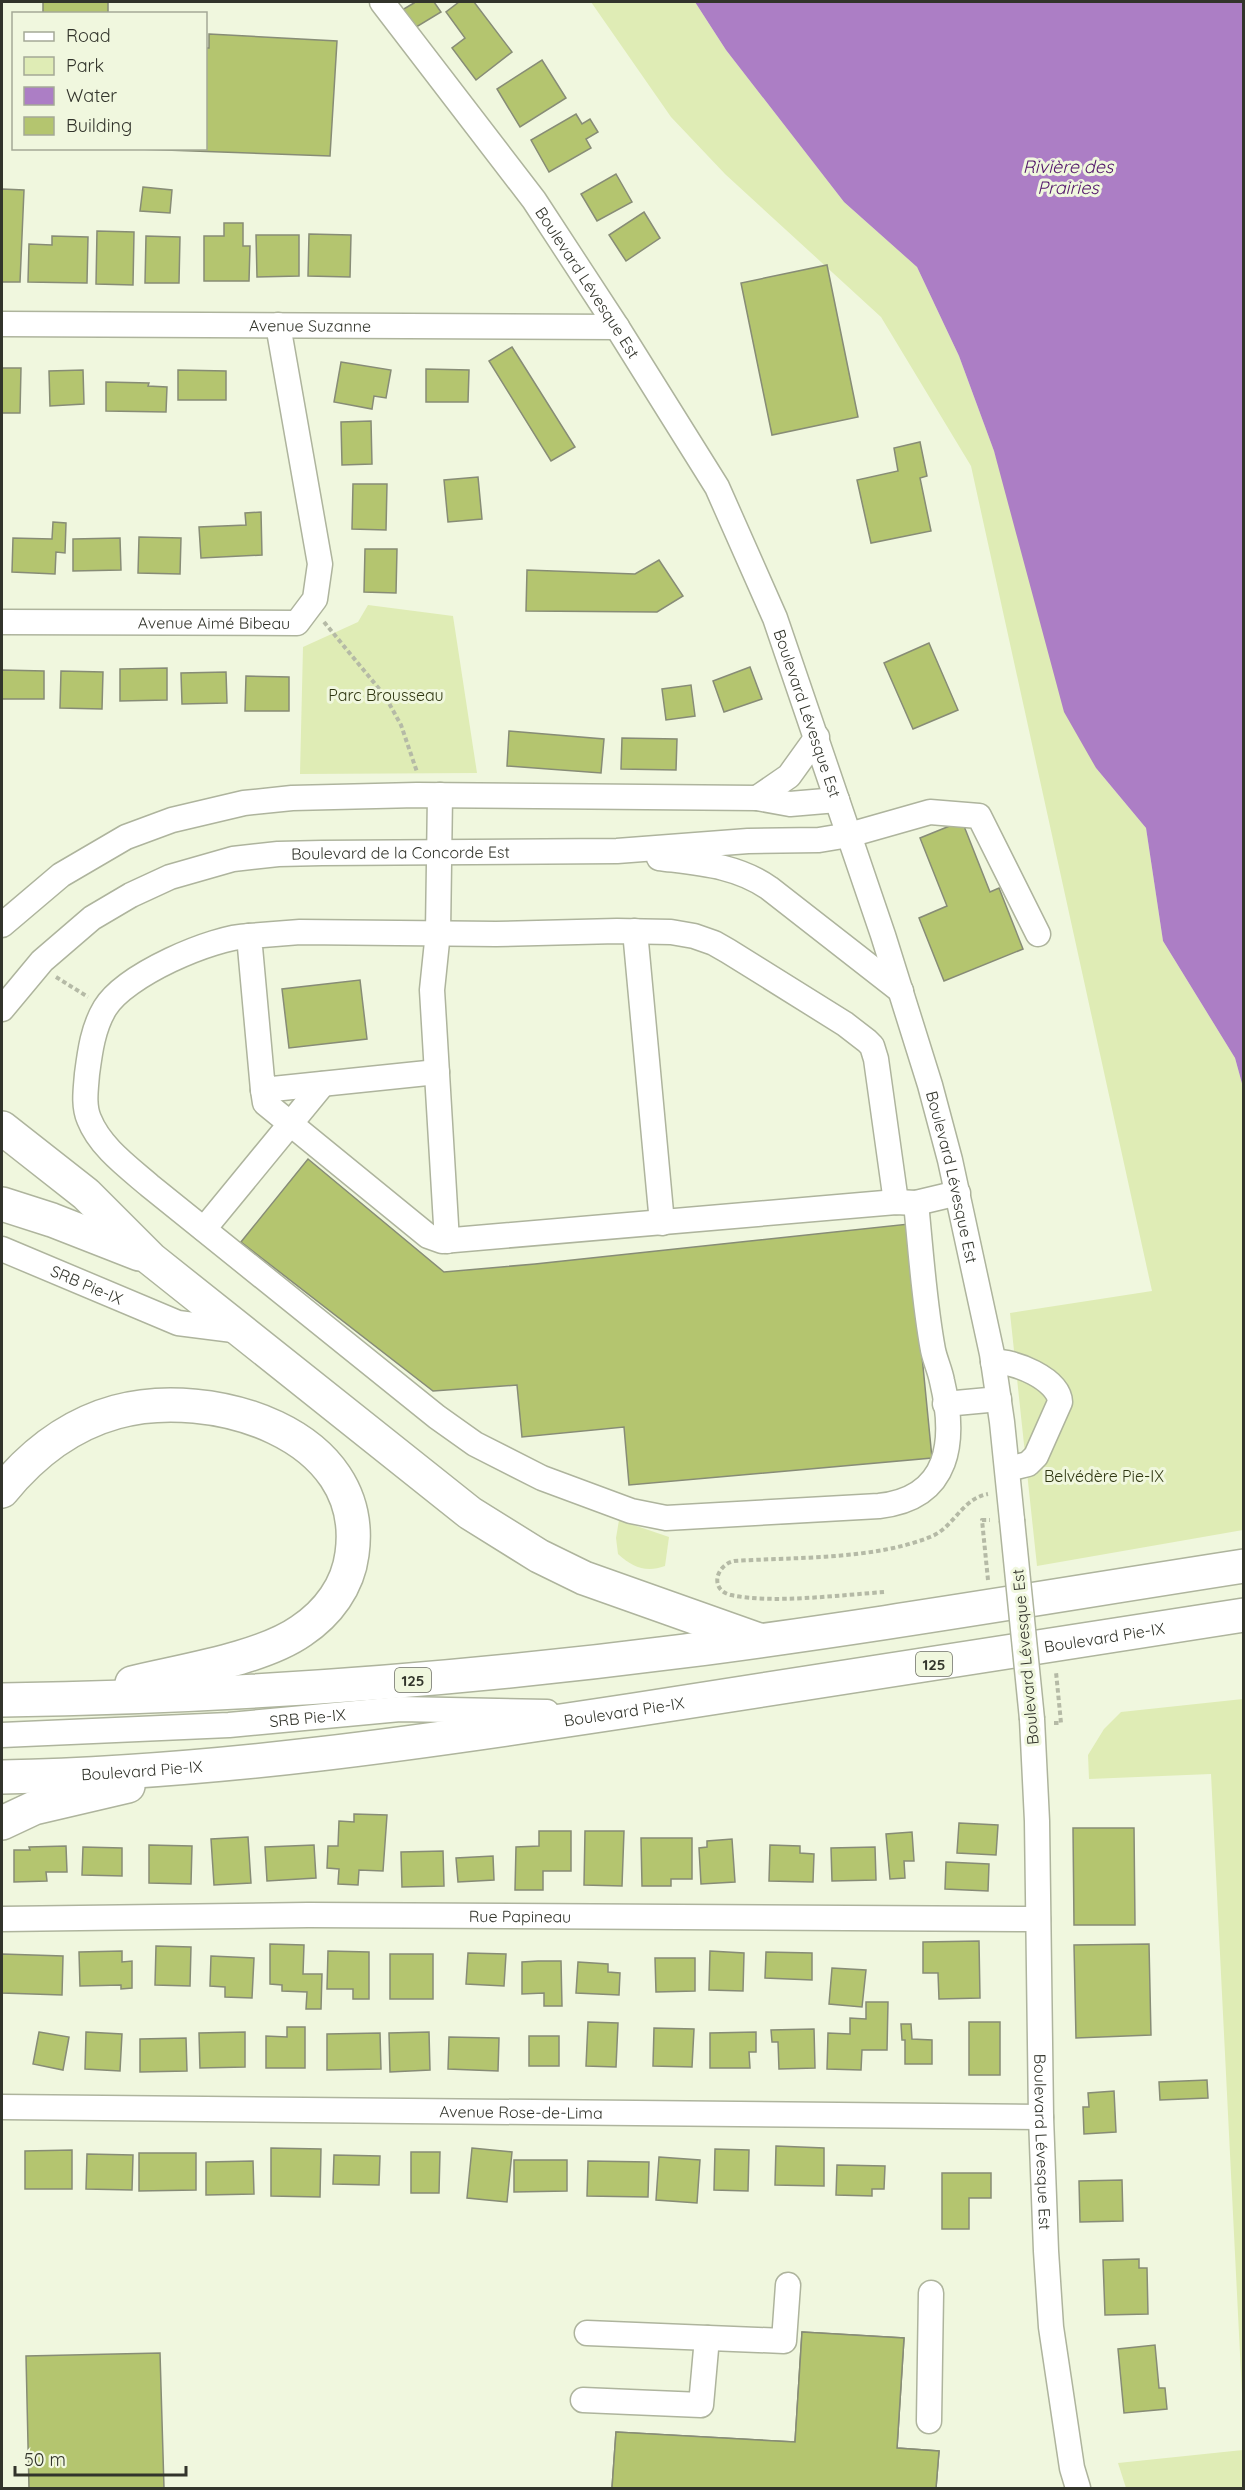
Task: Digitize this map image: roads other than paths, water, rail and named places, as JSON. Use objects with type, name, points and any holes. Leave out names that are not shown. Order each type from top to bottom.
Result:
[{"type":"highway","points":[[2,1128],[86,1194],[151,1259],[452,1500],[513,1541],[593,1582],[761,1640]]},
{"type":"highway","points":[[2,1203],[151,1259]]},
{"type":"highway","points":[[2,1491],[45,1448],[65,1433],[88,1422],[115,1412],[145,1406],[190,1404],[237,1413],[295,1438],[316,1455],[333,1475],[349,1509],[353,1544],[345,1580],[328,1608],[299,1632],[249,1654],[64,1699]]},
{"type":"highway","name":"125","points":[[2,1700],[271,1691],[452,1677],[629,1658],[1244,1566]]},
{"type":"highway","name":"Boulevard Pie-IX","points":[[2,1777],[220,1765],[367,1749],[1244,1616]]},
{"type":"highway","points":[[2,1823],[34,1808],[220,1765]]},
{"type":"street","name":"Boulevard Lévesque Est","points":[[382,2],[534,200],[717,487],[779,627],[901,991],[930,1085],[958,1193],[993,1362],[1008,1469],[1032,1719],[1041,2117],[1052,2327],[1072,2468],[1078,2488]]},
{"type":"street","name":"Avenue Suzanne","points":[[2,324],[617,327]]},
{"type":"street","name":"Avenue Aimé Bibeau","points":[[2,622],[297,623],[315,599],[320,564],[278,325]]},
{"type":"street","points":[[757,798],[789,776],[817,737]]},
{"type":"street","points":[[440,795],[438,932],[432,990],[447,1241]]},
{"type":"street","points":[[2,925],[41,890],[82,861],[126,837],[180,817],[220,807],[268,800],[440,795],[757,798],[790,804],[837,800]]},
{"type":"street","name":"Boulevard de la Concorde Est","points":[[2,1009],[27,976],[74,932],[131,895],[190,870],[233,859],[266,855],[616,851],[748,841],[819,840],[849,835],[930,812],[979,816],[1038,934]]},
{"type":"street","points":[[616,851],[724,867],[749,875],[901,991]]},
{"type":"street","points":[[635,931],[662,1223]]},
{"type":"street","points":[[300,932],[438,932],[496,934],[671,932],[714,943],[845,1024],[872,1046],[906,1203],[945,1404],[949,1437],[943,1465],[927,1488],[902,1503],[865,1507],[694,1517],[650,1516],[542,1478],[475,1444],[437,1417],[144,1181],[100,1139],[87,1116],[86,1088],[89,1054],[97,1027],[105,1008],[128,985],[159,966],[198,948],[228,938],[300,932]]},
{"type":"street","points":[[249,936],[265,1103],[428,1236],[447,1241],[906,1203],[958,1193]]},
{"type":"street","points":[[263,1090],[437,1072]]},
{"type":"street","points":[[204,1229],[323,1084]]},
{"type":"street","name":"SRB Pie-IX","points":[[2,1249],[178,1323],[241,1330]]},
{"type":"street","points":[[993,1362],[1008,1363],[1023,1368],[1049,1382],[1059,1393],[1060,1402],[1036,1456],[1028,1464],[1008,1469]]},
{"type":"street","points":[[945,1404],[999,1399]]},
{"type":"street","name":"SRB Pie-IX","points":[[2,1735],[229,1725],[400,1709],[612,1713]]},
{"type":"street","name":"Rue Papineau","points":[[2,1919],[320,1915],[1038,1919]]},
{"type":"street","name":"Avenue Rose-de-Lima","points":[[2,2107],[1041,2117]]},
{"type":"street","points":[[587,2333],[784,2341],[788,2284]]},
{"type":"street","points":[[929,2421],[931,2293]]},
{"type":"street","points":[[583,2400],[701,2405],[707,2338]]},
{"type":"water","name":"Rivière des Prairies","points":[[695,2],[1243,2],[1243,1087],[1235,1058],[1163,941],[1146,828],[1096,768],[1064,712],[994,451],[959,356],[917,267],[844,202],[726,50]]},
{"type":"park label","name":"Parc Brousseau","points":[[386,695]]},
{"type":"park label","name":"Belvédère Pie-IX","points":[[1104,1476]]}]
